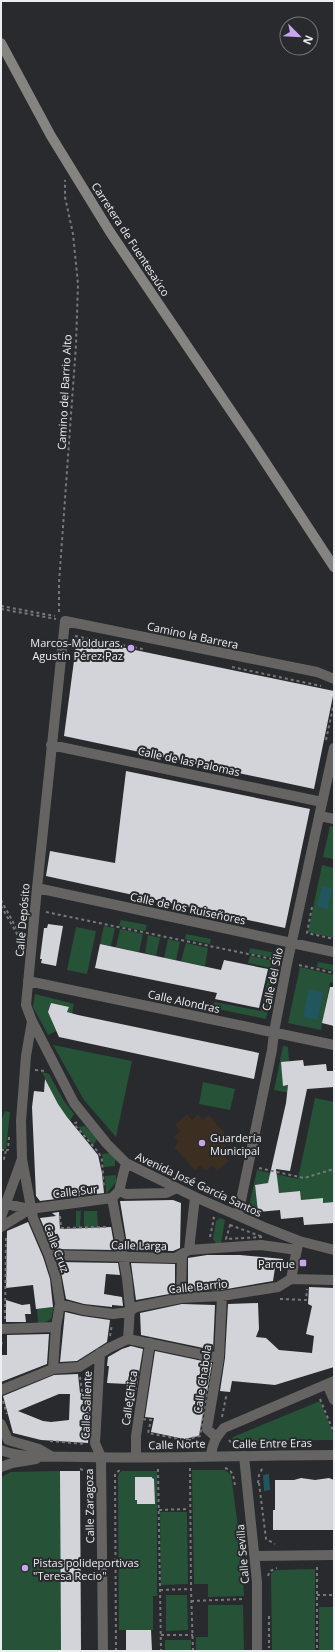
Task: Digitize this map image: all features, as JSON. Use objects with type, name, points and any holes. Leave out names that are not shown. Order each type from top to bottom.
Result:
[{"type":"main road","name":"Carretera de Fuentesaúco","points":[[1,43],[51,136],[110,232],[252,442],[334,567]]},
{"type":"street","name":"Camino la Barrera","points":[[61,619],[317,672],[334,679]]},
{"type":"street","name":"Calle Depósito","points":[[1,1217],[22,1159],[21,1121],[26,1056],[32,1021],[26,1005],[51,745],[61,619]]},
{"type":"street","name":"Camino la Barrera","points":[[317,672],[334,670]]},
{"type":"street","name":"Calle de las Palomas","points":[[51,745],[322,802]]},
{"type":"street","name":"Calle del Silo","points":[[238,1215],[272,1050],[274,1032],[292,942],[327,780],[329,747]]},
{"type":"street","points":[[327,780],[334,790]]},
{"type":"street","points":[[320,816],[334,819]]},
{"type":"street","name":"Calle de los Ruiseñores","points":[[37,888],[334,952]]},
{"type":"street","name":"Calle Alondras","points":[[28,981],[334,1045]]},
{"type":"street","name":"Avenida José García Santos","points":[[32,1021],[74,1103],[107,1144],[126,1163],[195,1197],[238,1215],[298,1245],[334,1250]]},
{"type":"street","name":"Calle Cruz","points":[[22,1159],[30,1209],[49,1255],[56,1278],[60,1304],[56,1327],[53,1370]]},
{"type":"street","points":[[126,1163],[119,1191],[126,1194],[166,1193],[177,1188]]},
{"type":"street","name":"Calle Sur","points":[[5,1204],[30,1209],[108,1196],[119,1191]]},
{"type":"street","points":[[108,1196],[124,1256],[129,1312],[128,1339]]},
{"type":"street","points":[[181,1298],[186,1252],[195,1197]]},
{"type":"street","name":"Calle Sur","points":[[1,1226],[30,1209]]},
{"type":"street","points":[[291,1279],[298,1245]]},
{"type":"street","name":"Calle Larga","points":[[49,1255],[71,1257],[124,1256],[175,1258],[186,1252],[209,1249],[298,1245]]},
{"type":"street","name":"Calle Barrio","points":[[60,1304],[83,1310],[113,1314],[129,1312],[136,1307],[181,1298],[222,1296],[278,1287],[291,1279],[334,1280]]},
{"type":"street","name":"Calle Chabola","points":[[216,1437],[207,1428],[219,1358],[222,1296]]},
{"type":"street","points":[[1,1329],[56,1327]]},
{"type":"street","points":[[1,1390],[53,1370],[79,1367],[100,1353],[128,1339],[219,1358]]},
{"type":"street","name":"Calle Chica","points":[[136,1457],[136,1436],[150,1343]]},
{"type":"street","name":"Calle Saliente","points":[[100,1353],[95,1443],[101,1457]]},
{"type":"street","name":"Calle Norte","points":[[1,1450],[9,1453],[50,1456],[211,1456],[212,1446],[216,1437],[224,1428],[330,1383],[334,1400]]},
{"type":"street","name":"Calle Norte","points":[[4,1431],[50,1456]]},
{"type":"street","name":"Calle Entre Eras","points":[[211,1456],[334,1455]]},
{"type":"street","name":"Calle Norte","points":[[1,1467],[12,1463],[50,1456]]},
{"type":"street","name":"Calle Sevilla","points":[[244,1456],[255,1556],[258,1600],[257,1651]]},
{"type":"street","name":"Calle Zaragoza","points":[[101,1457],[103,1651]]},
{"type":"street","points":[[255,1556],[334,1556]]},
{"type":"path","name":"Camino del Barrio Alto","points":[[61,619],[59,583],[76,345],[78,284],[73,234],[64,182],[71,169]]},
{"type":"path","points":[[1,607],[61,619]]},
{"type":"path","points":[[75,636],[150,651]]},
{"type":"path","points":[[226,666],[326,688]]},
{"type":"path","points":[[329,747],[334,703]]},
{"type":"path","points":[[1,900],[19,933],[32,943]]},
{"type":"path","points":[[312,904],[307,933],[334,939]]},
{"type":"path","points":[[1,906],[23,944],[32,943]]},
{"type":"path","points":[[42,911],[280,961],[280,956]]},
{"type":"path","points":[[300,960],[299,965],[334,973]]},
{"type":"path","points":[[34,1070],[44,1071],[54,1065]]},
{"type":"path","points":[[85,1116],[74,1124],[99,1153],[102,1160],[108,1196]]},
{"type":"path","points":[[1,1150],[6,1150],[4,1159],[1,1159]]},
{"type":"path","points":[[248,1165],[304,1178],[334,1169]]},
{"type":"path","points":[[209,1249],[214,1218],[211,1216],[215,1206]]},
{"type":"path","points":[[239,1238],[242,1229]]},
{"type":"path","points":[[274,1299],[306,1300],[308,1284]]},
{"type":"path","points":[[110,1342],[112,1323]]},
{"type":"path","points":[[151,1347],[212,1361],[200,1436],[190,1439],[184,1440],[148,1433],[150,1420],[142,1419],[151,1347]]},
{"type":"path","points":[[80,1370],[82,1391],[92,1391]]},
{"type":"path","points":[[220,1396],[226,1397],[221,1421]]},
{"type":"path","points":[[313,1402],[320,1399],[334,1433]]},
{"type":"path","points":[[3,1401],[4,1431]]},
{"type":"path","points":[[230,1437],[229,1440],[232,1444],[248,1444]]},
{"type":"path","points":[[190,1439],[191,1601],[193,1651]]},
{"type":"path","points":[[48,1441],[90,1444]]},
{"type":"path","points":[[272,1455],[272,1465],[261,1468],[259,1482],[266,1539],[273,1544],[278,1544]]},
{"type":"path","points":[[116,1651],[115,1474],[121,1469],[126,1468]]},
{"type":"path","points":[[161,1651],[158,1469],[163,1468]]},
{"type":"path","points":[[182,1468],[190,1468]]},
{"type":"path","points":[[218,1468],[230,1470],[233,1473],[236,1492]]},
{"type":"path","points":[[80,1469],[91,1475]]},
{"type":"path","points":[[235,1486],[259,1482]]},
{"type":"path","points":[[159,1510],[190,1509]]},
{"type":"path","points":[[268,1580],[270,1571],[281,1567]]},
{"type":"path","points":[[317,1651],[317,1567],[324,1567]]},
{"type":"path","points":[[160,1590],[191,1590]]},
{"type":"path","points":[[317,1595],[334,1596]]},
{"type":"path","points":[[191,1601],[245,1599],[246,1607]]},
{"type":"path","points":[[269,1616],[269,1651]]},
{"type":"path","points":[[161,1636],[193,1635]]},
{"type":"shaded area","name":"Guardería Municipal","points":[[187,1114],[192,1120],[198,1114],[203,1120],[209,1115],[230,1139],[225,1144],[230,1150],[224,1155],[229,1161],[217,1171],[212,1165],[206,1171],[201,1165],[195,1170],[174,1147],[179,1142],[174,1136],[181,1131],[175,1125]]},
{"type":"green space","points":[[330,826],[334,827],[334,859],[323,857]]},
{"type":"green space","points":[[322,865],[334,868],[334,938],[308,932]]},
{"type":"green space","points":[[121,920],[147,925],[145,931],[119,926]]},
{"type":"green space","points":[[104,926],[115,928],[111,946],[100,944]]},
{"type":"green space","points":[[76,927],[96,931],[87,974],[67,970]]},
{"type":"green space","points":[[120,929],[143,934],[139,952],[116,947]]},
{"type":"green space","points":[[186,934],[211,939],[210,944],[185,939]]},
{"type":"green space","points":[[148,935],[160,938],[156,956],[145,953]]},
{"type":"green space","points":[[168,939],[180,942],[176,960],[164,958]]},
{"type":"green space","points":[[186,943],[208,948],[205,966],[181,961]]},
{"type":"green space","points":[[250,948],[280,954],[279,959],[249,953]]},
{"type":"green space","points":[[250,956],[278,962],[266,1019],[213,1008],[214,1002],[261,1011],[270,968],[248,963]]},
{"type":"green space","points":[[318,962],[334,965],[334,971],[317,967]]},
{"type":"green space","points":[[300,967],[334,975],[334,983],[330,982],[321,1030],[288,1023]]},
{"type":"green space","points":[[35,994],[74,1004],[72,1013],[67,1012],[69,1007],[51,1003],[48,1012],[56,1031],[48,1035],[33,1007]]},
{"type":"green space","points":[[53,1045],[132,1061],[116,1137],[84,1100]]},
{"type":"green space","points":[[283,1046],[288,1047],[289,1061],[284,1086],[294,1085],[306,1089],[306,1096],[274,1090]]},
{"type":"green space","points":[[42,1072],[49,1074],[64,1101],[74,1114],[70,1121],[57,1103]]},
{"type":"green space","points":[[203,1082],[235,1089],[230,1110],[199,1104]]},
{"type":"green space","points":[[315,1098],[334,1102],[334,1202],[323,1203],[322,1198],[301,1200],[300,1191],[279,1193],[277,1182],[255,1185],[258,1212],[262,1211],[262,1217],[248,1210],[257,1170],[298,1179]]},
{"type":"green space","points":[[5,1111],[10,1112],[6,1149],[1,1149],[1,1121]]},
{"type":"green space","points":[[85,1126],[97,1139],[93,1145],[78,1127]]},
{"type":"green space","points":[[110,1153],[115,1158],[115,1166],[104,1167],[102,1154]]},
{"type":"green space","points":[[116,1175],[116,1182],[106,1194],[105,1176]]},
{"type":"green space","points":[[76,1211],[81,1211],[80,1227],[76,1227]]},
{"type":"green space","points":[[84,1211],[97,1211],[98,1227],[84,1227]]},
{"type":"green space","points":[[220,1218],[225,1220],[221,1243],[216,1243],[213,1239],[216,1221]]},
{"type":"green space","points":[[54,1307],[51,1319],[42,1324],[38,1323],[37,1309]]},
{"type":"green space","points":[[320,1401],[334,1436],[334,1440],[232,1441],[233,1437]]},
{"type":"green space","points":[[192,1470],[225,1470],[231,1475],[241,1549],[244,1596],[208,1597],[208,1584],[194,1584]]},
{"type":"green space","name":"Pistas polideportivas \"Teresa Recio\"","points":[[60,1471],[61,1651],[1,1651],[1,1477],[11,1472]]},
{"type":"green space","points":[[122,1471],[157,1471],[157,1596],[153,1596],[153,1630],[119,1630],[118,1477],[119,1473]]},
{"type":"green space","points":[[160,1512],[187,1512],[188,1584],[161,1585]]},
{"type":"green space","points":[[315,1569],[315,1651],[272,1651],[271,1574],[273,1571],[278,1570]]},
{"type":"green space","points":[[166,1595],[187,1595],[188,1630],[166,1631]]},
{"type":"green space","points":[[208,1605],[243,1605],[244,1651],[196,1651],[196,1637],[208,1637]]},
{"type":"green space","points":[[319,1607],[334,1607],[334,1651],[319,1651]]},
{"type":"green space","points":[[165,1640],[191,1640],[191,1651],[165,1651]]},
{"type":"water","points":[[322,886],[332,888],[328,909],[317,907]]},
{"type":"water","points":[[309,989],[323,992],[318,1020],[303,1017]]},
{"type":"water","points":[[269,1474],[270,1490],[264,1491],[263,1475]]},
{"type":"building","points":[[77,638],[334,691],[314,789],[64,736]]},
{"type":"building","points":[[126,771],[310,809],[285,928],[46,876],[50,851],[115,863]]},
{"type":"building","points":[[48,924],[63,926],[56,966],[41,963],[42,959],[40,959],[44,928],[47,928]]},
{"type":"building","points":[[100,944],[221,970],[224,960],[268,969],[259,1008],[215,999],[217,993],[95,968]]},
{"type":"building","points":[[330,987],[334,987],[334,1026],[322,1023]]},
{"type":"building","points":[[51,1003],[69,1007],[67,1012],[78,1015],[259,1053],[254,1079],[59,1037],[48,1012]]},
{"type":"building","points":[[303,1060],[304,1066],[326,1064],[327,1071],[334,1071],[334,1087],[307,1089],[290,1171],[276,1169],[279,1193],[300,1191],[301,1200],[323,1198],[323,1203],[334,1202],[334,1223],[304,1225],[303,1217],[281,1219],[280,1210],[258,1212],[255,1185],[268,1183],[286,1103],[288,1085],[283,1086],[281,1062]]},
{"type":"building","points":[[45,1079],[58,1104],[67,1117],[98,1155],[104,1193],[40,1201],[36,1196],[32,1107],[34,1091],[44,1092]]},
{"type":"building","points":[[173,1200],[181,1203],[180,1248],[173,1251],[128,1250],[120,1201]]},
{"type":"building","points":[[59,1212],[60,1229],[111,1227],[115,1250],[53,1249],[40,1218],[56,1216],[52,1213]]},
{"type":"building","points":[[28,1222],[43,1257],[50,1279],[53,1307],[36,1309],[33,1285],[6,1288],[7,1231]]},
{"type":"building","points":[[207,1255],[240,1255],[283,1259],[282,1268],[275,1268],[273,1281],[221,1290],[188,1291],[188,1258]]},
{"type":"building","points":[[58,1262],[118,1263],[120,1275],[106,1274],[104,1294],[122,1297],[123,1306],[112,1305],[112,1307],[84,1304],[66,1299]]},
{"type":"building","points":[[131,1263],[175,1264],[175,1293],[136,1300]]},
{"type":"building","points":[[309,1287],[334,1288],[334,1367],[275,1385],[232,1381],[230,1392],[220,1391],[225,1358],[228,1304],[258,1303],[259,1329],[256,1337],[266,1338],[279,1350],[312,1353],[314,1336],[306,1334],[312,1306],[308,1304]]},
{"type":"building","points":[[6,1300],[22,1305],[30,1304],[31,1314],[25,1314],[26,1322],[6,1322]]},
{"type":"building","points":[[182,1304],[215,1305],[213,1350],[141,1335],[140,1313]]},
{"type":"building","points":[[65,1312],[110,1320],[107,1342],[77,1361],[60,1362]]},
{"type":"building","points":[[49,1334],[47,1364],[1,1382],[1,1355],[7,1355],[7,1335]]},
{"type":"building","points":[[131,1346],[143,1349],[134,1403],[125,1401],[127,1384],[107,1383],[109,1366],[107,1366],[108,1357]]},
{"type":"building","points":[[155,1351],[212,1363],[199,1436],[184,1439],[151,1432],[154,1418],[145,1417]]},
{"type":"building","points":[[78,1374],[80,1393],[91,1393],[88,1443],[41,1440],[13,1433],[3,1396],[54,1375]],"holes":[[[59,1394],[70,1394],[69,1420],[51,1422],[43,1421],[18,1411]]]},
{"type":"building","points":[[60,1471],[80,1471],[81,1651],[61,1651]]},
{"type":"building","points":[[135,1477],[152,1477],[154,1479],[155,1504],[137,1504],[137,1500],[135,1500]]},
{"type":"building","points":[[301,1478],[315,1480],[329,1478],[334,1480],[334,1530],[273,1530],[275,1480],[294,1480]]},
{"type":"building","points":[[126,1630],[151,1630],[152,1651],[126,1651]]},
{"type":"place","name":"Marcos-Molduras. Agustín Pérez Paz","points":[[131,648]]},
{"type":"place","name":"Guardería Municipal","points":[[202,1143]]},
{"type":"place","name":"Parque","points":[[303,1263]]},
{"type":"place","name":"Pistas polideportivas \"Teresa Recio\"","points":[[25,1568]]}]
